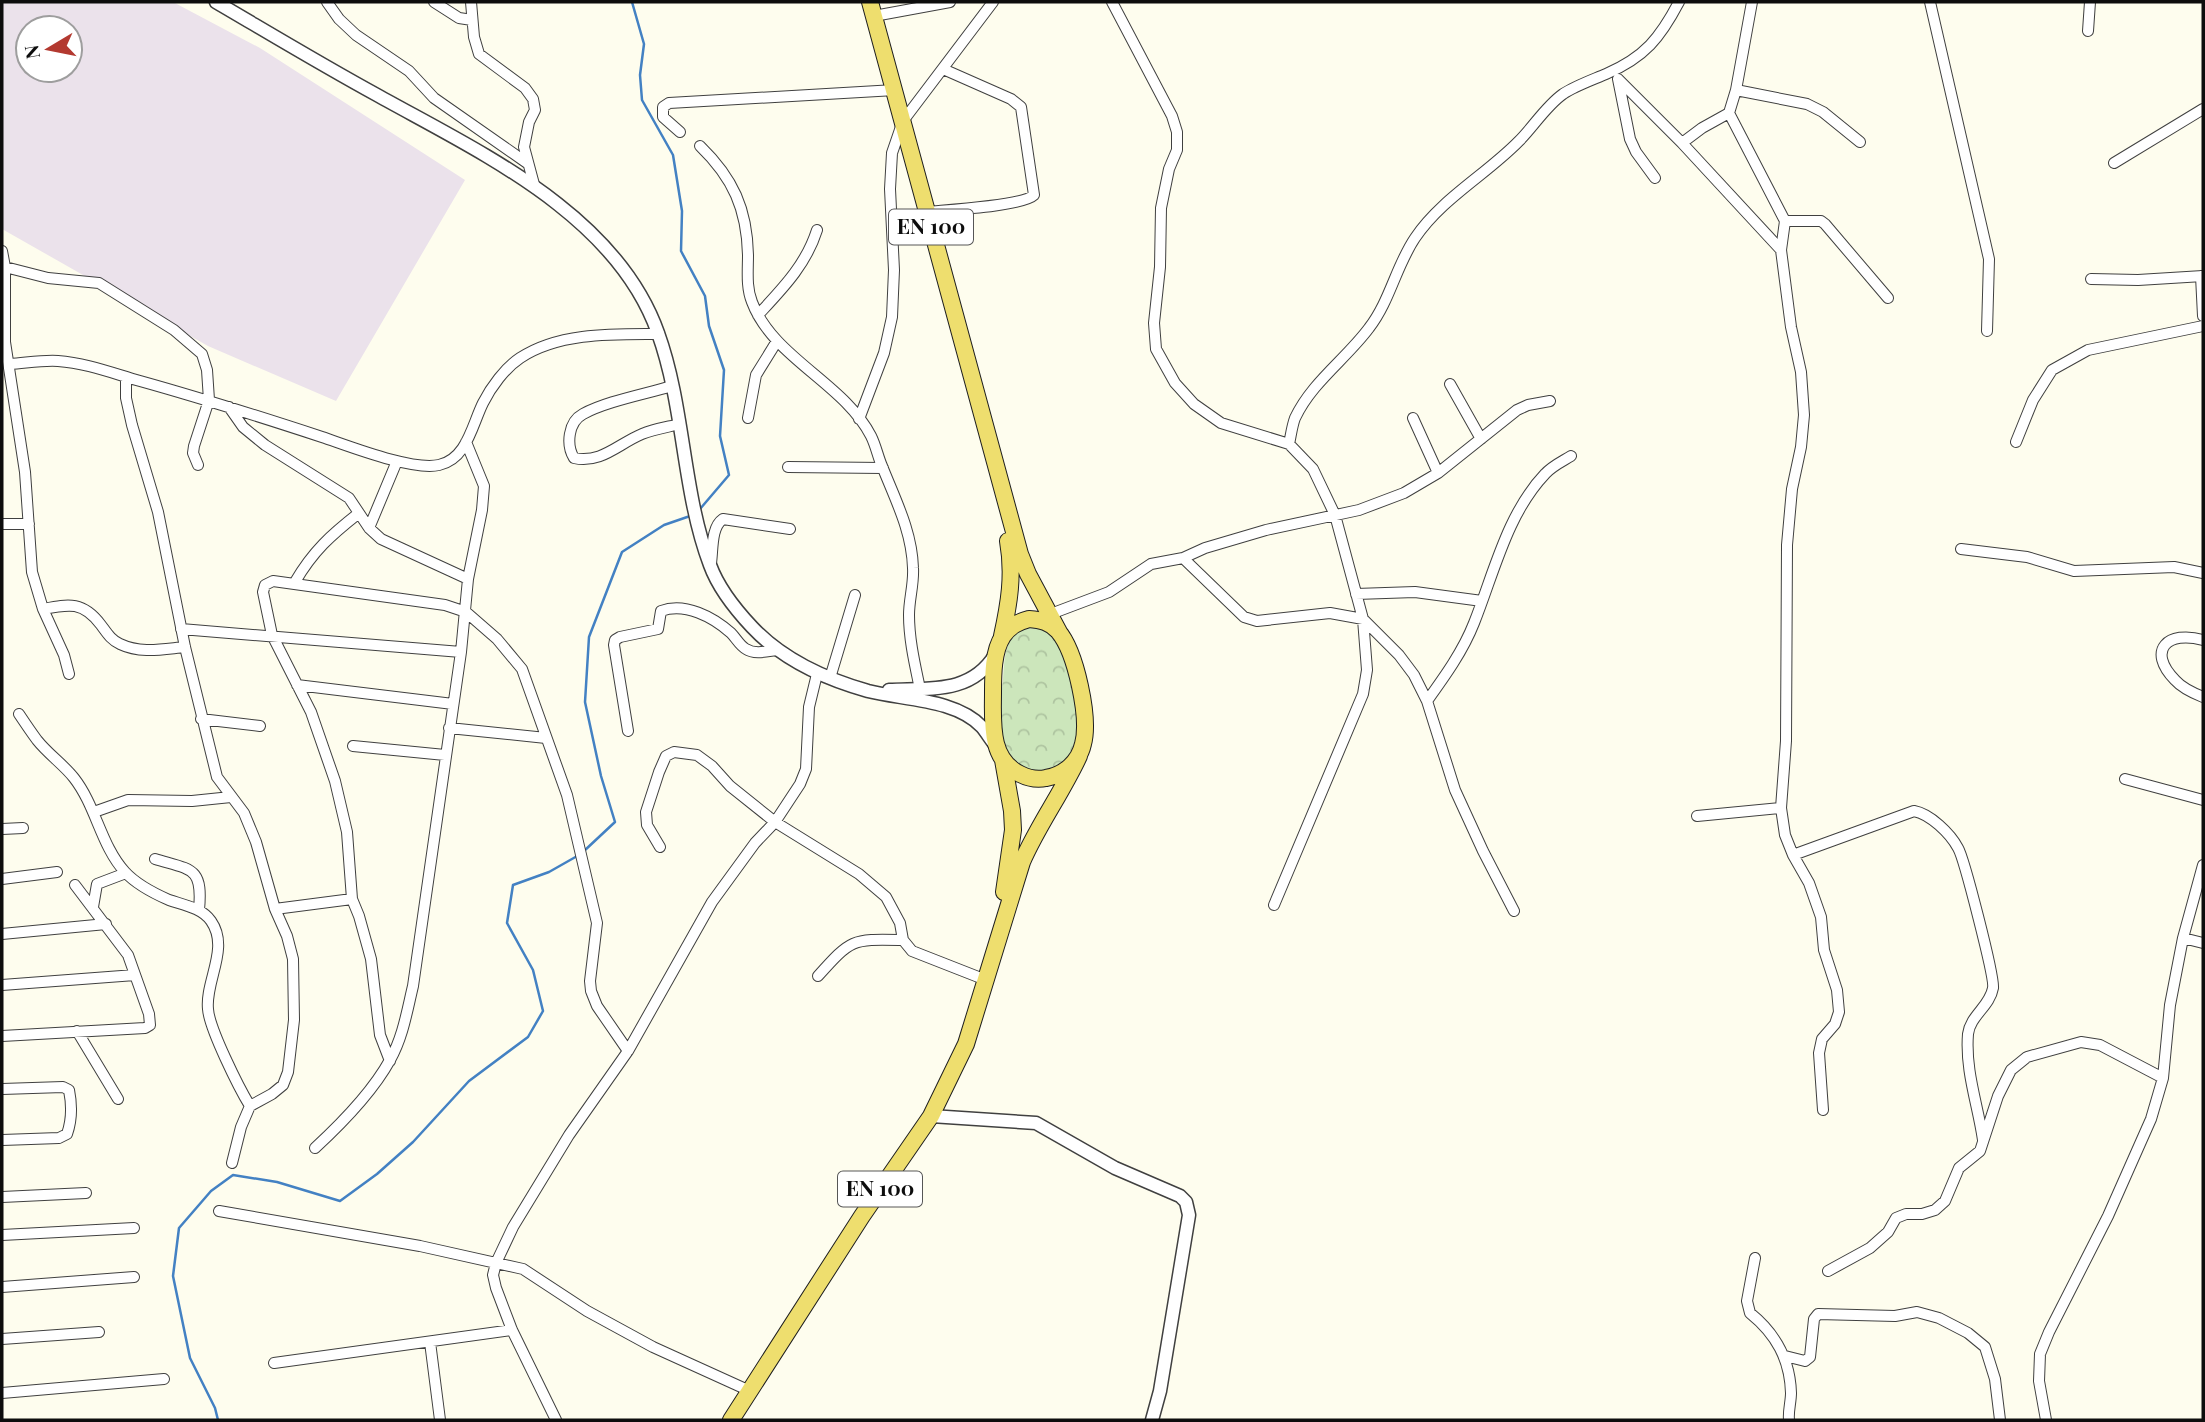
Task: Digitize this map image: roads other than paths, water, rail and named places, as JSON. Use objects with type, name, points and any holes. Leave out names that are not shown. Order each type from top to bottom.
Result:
[{"type":"main road","name":"EN 100","points":[[731,1420],[862,1216],[930,1116],[966,1044],[1031,842],[1063,789],[1084,743],[1083,706],[1072,659],[1020,554],[872,9]]},
{"type":"main road","name":"EN 100","points":[[992,453],[1012,570],[1010,599],[993,672],[993,722],[1011,801],[1013,830],[997,943]]},
{"type":"main road","points":[[999,644],[1008,629],[1018,622],[1030,619],[1041,620],[1059,632]]},
{"type":"main road","points":[[999,753],[1014,771],[1043,779],[1069,768],[1079,756]]},
{"type":"street","points":[[216,2],[467,145],[564,208],[602,243],[631,280],[659,334],[680,424],[696,514],[711,567],[738,610],[753,628],[778,650],[817,674],[868,691],[951,707],[981,726],[999,753]]},
{"type":"street","points":[[327,2],[356,36],[409,71],[434,98],[527,163]]},
{"type":"street","points":[[434,2],[459,18],[472,20]]},
{"type":"street","points":[[471,2],[479,54],[525,88],[533,99],[535,110],[529,122],[524,147],[535,188]]},
{"type":"street","points":[[872,9],[950,2]]},
{"type":"street","points":[[859,419],[884,353],[892,317],[892,153],[903,121],[990,2]]},
{"type":"street","points":[[1112,2],[1172,116],[1177,132],[1177,150],[1169,169],[1161,208],[1160,267],[1154,323],[1156,349],[1175,383],[1194,404],[1221,424],[1289,444],[1313,469],[1335,515],[1363,619],[1367,670],[1363,694],[1274,905]]},
{"type":"street","points":[[1289,444],[1294,420],[1308,396],[1356,346],[1372,325],[1416,235],[1518,142],[1562,94],[1617,75],[1652,46],[1679,2]]},
{"type":"street","points":[[1682,143],[1728,113],[1736,90],[1752,2]]},
{"type":"street","points":[[1930,2],[1989,259],[1987,331]]},
{"type":"street","points":[[2088,31],[2091,2]]},
{"type":"street","points":[[927,212],[1014,203],[1029,200],[1034,195],[1021,107],[1011,99],[943,69]]},
{"type":"street","points":[[1617,75],[1781,250]]},
{"type":"street","points":[[1617,75],[1630,139],[1636,152],[1656,178]]},
{"type":"street","points":[[680,132],[663,117],[663,107],[669,103],[895,90]]},
{"type":"street","points":[[1736,90],[1807,104],[1823,111],[1860,142]]},
{"type":"street","points":[[2114,163],[2203,109]]},
{"type":"street","points":[[1728,113],[1785,221],[1781,250],[1791,327],[1801,372],[1804,415],[1801,447],[1792,489],[1787,545],[1786,741],[1781,808],[1785,835],[1809,883],[1821,917],[1824,950],[1838,1001],[1839,1012],[1835,1024],[1822,1039],[1819,1054],[1823,1110]]},
{"type":"street","points":[[701,146],[720,166],[737,197],[747,237],[748,287],[758,315],[777,341],[811,369],[859,419],[871,436],[895,494],[911,549],[913,568],[909,617],[920,689]]},
{"type":"street","points":[[1785,221],[1821,221],[1888,298]]},
{"type":"street","points":[[758,315],[792,279],[806,258],[817,230]]},
{"type":"street","points":[[2,251],[5,267],[3,338],[10,364],[25,472],[32,572],[43,610],[64,655],[69,674]]},
{"type":"street","points":[[5,267],[48,278],[99,283],[174,330],[202,354],[207,370],[209,400],[194,446],[193,453],[198,465]]},
{"type":"street","points":[[2091,279],[2137,280],[2202,276],[2203,316]]},
{"type":"street","points":[[2016,442],[2033,400],[2052,370],[2088,350],[2203,326]]},
{"type":"street","points":[[10,364],[56,361],[90,366],[209,400],[397,461],[438,465],[454,459],[466,442],[484,401],[503,374],[518,359],[539,348],[570,339],[616,334],[659,334]]},
{"type":"street","points":[[748,418],[756,376],[777,341]]},
{"type":"street","points":[[126,377],[132,425],[158,512],[181,629],[216,777],[244,813],[256,842],[293,959],[294,1020],[288,1072],[283,1085],[250,1106],[241,1127],[232,1163]]},
{"type":"street","points":[[1450,384],[1481,439]]},
{"type":"street","points":[[672,386],[583,414],[570,431],[570,451],[574,458],[586,460],[615,450],[645,433],[680,424]]},
{"type":"street","points":[[1048,615],[1110,592],[1151,564],[1183,558],[1205,548],[1266,530],[1359,510],[1404,494],[1438,473],[1517,410],[1550,401]]},
{"type":"street","points":[[229,407],[243,428],[265,445],[349,498],[369,528],[381,539],[468,579]]},
{"type":"street","points":[[1413,418],[1438,473]]},
{"type":"street","points":[[315,1149],[346,1118],[390,1061],[403,1031],[413,986],[461,652],[468,579],[482,510],[484,486],[466,442]]},
{"type":"street","points":[[1427,701],[1473,625],[1511,527],[1529,493],[1547,472],[1572,456]]},
{"type":"street","points":[[369,528],[397,461]]},
{"type":"street","points":[[788,467],[883,468]]},
{"type":"street","points":[[295,582],[306,562],[325,539],[359,513]]},
{"type":"street","points":[[711,567],[716,528],[718,522],[723,519],[790,528]]},
{"type":"street","points":[[2,524],[29,524]]},
{"type":"street","points":[[1961,549],[2027,558],[2074,571],[2174,567],[2203,573]]},
{"type":"street","points":[[1183,558],[1244,617],[1257,621],[1330,613],[1363,619],[1399,655],[1414,675],[1427,701],[1455,790],[1514,911]]},
{"type":"street","points":[[390,1061],[380,1035],[371,959],[352,899],[347,832],[335,781],[311,712],[272,635],[263,592],[265,585],[273,581],[446,605],[466,612],[497,639],[522,669],[567,795],[597,923],[591,991],[597,1006],[628,1051]]},
{"type":"street","points":[[1356,594],[1415,592],[1482,601]]},
{"type":"street","points":[[830,678],[855,595]]},
{"type":"street","points":[[43,610],[69,604],[81,607],[92,614],[109,637],[134,649],[146,651],[185,647]]},
{"type":"street","points":[[628,731],[615,640],[658,629],[661,611],[665,609],[703,613],[719,622],[745,649],[755,653],[778,650]]},
{"type":"street","points":[[181,629],[461,652]]},
{"type":"street","points":[[2203,640],[2179,636],[2165,643],[2161,649],[2162,659],[2175,680],[2203,697]]},
{"type":"street","points":[[868,691],[920,689],[960,684],[974,679],[987,667],[999,644]]},
{"type":"street","points":[[556,1420],[512,1330],[495,1281],[496,1263],[513,1227],[569,1135],[628,1051],[712,902],[755,843],[775,822],[800,783],[806,769],[809,707],[817,674]]},
{"type":"street","points":[[297,685],[453,704]]},
{"type":"street","points":[[19,714],[38,741],[74,778],[94,812],[116,861],[126,873],[143,887],[199,910],[212,922],[218,939],[217,960],[208,994],[208,1012],[240,1089],[250,1106]]},
{"type":"street","points":[[201,719],[260,726]]},
{"type":"street","points":[[449,728],[546,738]]},
{"type":"street","points":[[353,746],[445,755]]},
{"type":"street","points":[[660,847],[647,825],[646,812],[659,772],[666,756],[674,752],[697,755],[775,822],[859,874],[886,897],[900,923],[903,940],[912,951],[986,980]]},
{"type":"street","points":[[2125,779],[2203,800]]},
{"type":"street","points":[[94,812],[128,800],[192,801],[231,797]]},
{"type":"street","points":[[1696,816],[1781,808]]},
{"type":"street","points":[[1793,855],[1914,811],[1931,817],[1958,848],[1990,964],[1993,987],[1968,1031],[1973,1093],[1983,1140]]},
{"type":"street","points":[[2,830],[23,828]]},
{"type":"street","points":[[155,859],[183,867],[196,876],[201,889],[199,910]]},
{"type":"street","points":[[2046,1420],[2039,1381],[2040,1354],[2109,1216],[2151,1118],[2163,1078],[2170,1005],[2183,938],[2203,865]]},
{"type":"street","points":[[2,880],[57,872]]},
{"type":"street","points":[[93,907],[97,884],[126,873]]},
{"type":"street","points":[[2,1036],[145,1028],[150,1025],[149,1014],[128,955],[75,885]]},
{"type":"street","points":[[275,909],[352,899]]},
{"type":"street","points":[[2,934],[106,924]]},
{"type":"street","points":[[2183,938],[2203,943]]},
{"type":"street","points":[[818,976],[842,948],[857,940],[903,940]]},
{"type":"street","points":[[2,985],[135,975]]},
{"type":"street","points":[[77,1031],[118,1099]]},
{"type":"street","points":[[1828,1271],[1870,1248],[1888,1232],[1895,1218],[1935,1210],[1945,1201],[1959,1168],[1980,1151],[1998,1096],[2011,1070],[2027,1057],[2081,1042],[2100,1045],[2163,1078]]},
{"type":"street","points":[[2,1089],[63,1087],[69,1090],[71,1106],[67,1134],[59,1138],[2,1140]]},
{"type":"street","points":[[930,1116],[1036,1124],[1115,1168],[1180,1196],[1186,1202],[1189,1215],[1183,1260],[1160,1391],[1152,1420]]},
{"type":"street","points":[[2,1198],[86,1193]]},
{"type":"street","points":[[219,1211],[420,1246],[523,1269],[587,1311],[653,1347],[750,1391]]},
{"type":"street","points":[[2,1235],[134,1228]]},
{"type":"street","points":[[1755,1258],[1747,1301],[1750,1313],[1777,1342],[1785,1356],[1791,1394],[1789,1420]]},
{"type":"street","points":[[2,1287],[134,1277]]},
{"type":"street","points":[[1785,1356],[1805,1361],[1810,1357],[1814,1319],[1818,1314],[1929,1314],[1968,1333],[1984,1347],[1995,1378],[2000,1420]]},
{"type":"street","points":[[274,1363],[512,1330]]},
{"type":"street","points":[[2,1339],[99,1332]]},
{"type":"street","points":[[430,1342],[440,1420]]},
{"type":"street","points":[[2,1393],[164,1379]]},
{"type":"waterway","points":[[632,2],[644,44],[640,75],[642,100],[673,155],[682,211],[681,251],[705,296],[709,326],[724,370],[720,436],[729,475],[700,509]]},
{"type":"waterway","points":[[584,851],[615,822],[601,776],[585,702],[589,637],[622,552],[664,525],[693,515]]},
{"type":"waterway","points":[[218,1420],[215,1408],[190,1358],[173,1276],[179,1228],[211,1191],[233,1175],[277,1182],[340,1201],[377,1174],[413,1142],[469,1081],[528,1037],[543,1011],[533,970],[507,923],[513,885],[549,872],[579,855]]}]
